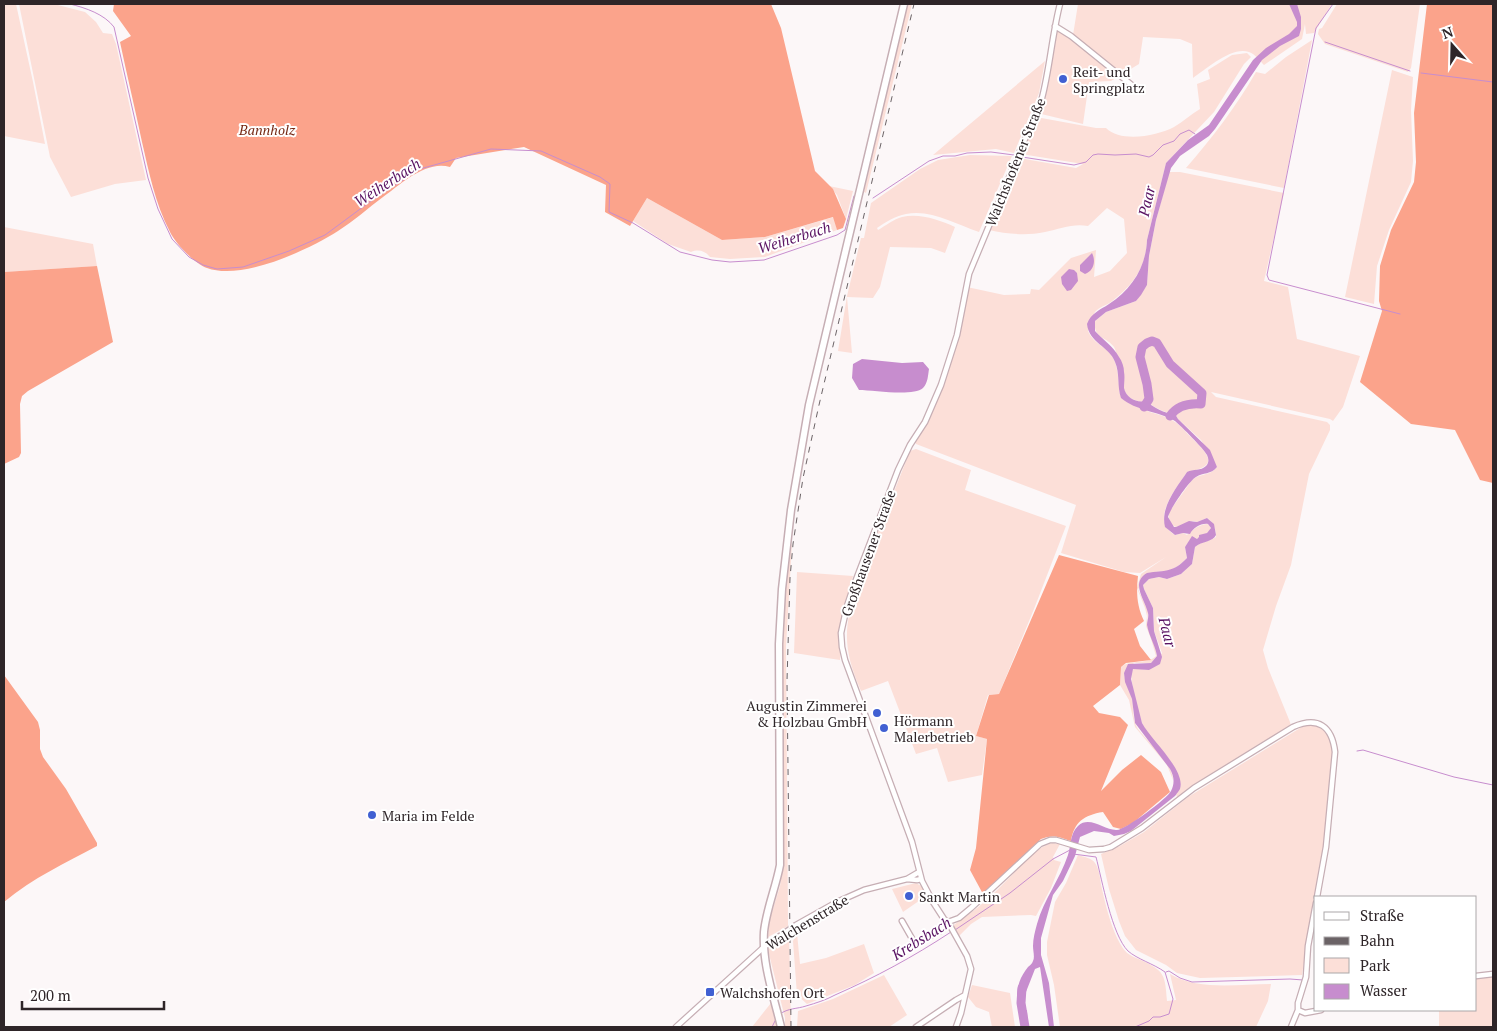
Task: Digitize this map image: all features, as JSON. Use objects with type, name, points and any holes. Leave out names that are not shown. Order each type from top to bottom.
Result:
[{"type":"street","points":[[781,1024],[764,947],[766,918],[780,865],[779,644],[782,589],[791,510],[809,405],[904,4]]},
{"type":"street","name":"Walchshofener Straße","points":[[966,287],[974,262],[1042,98],[1060,4]]},
{"type":"street","points":[[1055,26],[1071,36],[1133,86]]},
{"type":"street","name":"Großhausener Straße","points":[[956,1027],[970,976],[969,962],[921,879],[917,856],[845,660],[842,647],[842,633],[847,606],[854,585],[898,470],[910,445],[925,422],[941,385],[957,335],[966,287]]},
{"type":"street","points":[[902,922],[916,943],[940,931],[971,908],[1040,844],[1050,840],[1064,841],[1080,848],[1096,851],[1119,843],[1142,828],[1194,788],[1304,722],[1314,722],[1325,728],[1334,741],[1335,752],[1326,847],[1317,896]]},
{"type":"street","name":"Walchenstraße","points":[[676,1027],[764,947],[796,925],[837,902],[864,890],[907,879],[919,872]]},
{"type":"street","name":"Walchenstraße","points":[[907,879],[921,879]]},
{"type":"street","points":[[1291,1027],[1298,1010],[1298,1003],[1306,977],[1308,946],[1314,914]]},
{"type":"street","points":[[1477,976],[1493,974]]},
{"type":"street","points":[[916,1027],[965,995]]},
{"type":"street","points":[[1298,1010],[1306,1013],[1316,1011]]},
{"type":"green space","points":[[4,4],[16,4],[45,144],[4,136]]},
{"type":"green space","points":[[19,4],[54,4],[85,12],[96,22],[103,33],[112,34],[116,44],[146,180],[115,184],[71,197],[50,157]]},
{"type":"green space","name":"Bannholz","points":[[114,4],[771,4],[781,28],[815,171],[833,189],[846,219],[843,228],[837,230],[833,217],[765,237],[722,240],[647,198],[630,226],[605,212],[606,185],[524,147],[456,158],[450,167],[432,167],[414,174],[338,231],[310,247],[274,262],[238,270],[221,271],[207,268],[191,258],[176,242],[160,210],[147,165],[120,42],[131,36],[113,11]]},
{"type":"green space","points":[[907,4],[912,4],[866,193],[864,192]]},
{"type":"green space","points":[[1078,4],[1332,4],[1314,33],[1306,34],[1305,24],[1302,39],[1264,65],[1249,52],[1235,52],[1220,59],[1193,78],[1192,44],[1180,39],[1143,37],[1139,64],[1111,81],[1089,82],[1083,124],[1037,113],[1055,30],[1061,30],[1073,35]]},
{"type":"green space","points":[[1337,4],[1420,4],[1411,68],[1408,72],[1325,44],[1318,34],[1319,29],[1322,28]]},
{"type":"green space","points":[[1427,4],[1493,4],[1493,483],[1480,480],[1455,430],[1411,424],[1360,382],[1382,311],[1379,301],[1380,266],[1391,230],[1414,182],[1416,162],[1414,113]]},
{"type":"green space","points":[[1312,40],[1284,188],[1186,168],[1223,122],[1256,72],[1265,74]]},
{"type":"green space","points":[[1247,53],[1251,57],[1244,64],[1214,112],[1166,163],[1141,267],[1126,289],[1111,302],[1095,312],[1088,331],[1114,359],[1120,395],[1139,408],[1168,418],[1177,424],[1203,450],[1208,460],[1204,467],[1187,472],[1167,504],[1164,521],[1168,529],[1175,535],[1183,533],[1187,535],[1197,527],[1205,524],[1208,524],[1211,528],[1207,533],[1196,539],[1192,537],[1185,547],[1187,558],[1180,565],[1172,569],[1154,572],[1138,589],[1148,611],[1147,625],[1157,656],[1151,663],[1134,663],[1124,673],[1132,699],[1136,726],[1165,760],[1172,774],[1173,780],[1167,765],[1135,727],[1129,700],[1120,685],[1121,667],[1129,663],[1152,659],[1156,656],[1146,626],[1147,616],[1145,608],[1137,588],[1141,574],[1166,557],[1140,573],[1124,572],[1061,553],[1076,505],[915,442],[936,405],[950,368],[967,287],[1004,295],[1030,294],[1031,289],[1039,290],[1071,258],[1096,250],[1094,277],[1110,271],[1127,253],[1124,219],[1107,208],[1088,226],[1072,226],[1031,234],[989,230],[1019,158],[1076,168],[1083,164],[1021,154],[1036,117],[1096,128],[1106,128],[1113,133],[1130,137],[1158,133],[1174,127],[1200,109],[1197,84],[1210,79],[1208,70],[1232,55]]},
{"type":"green space","points":[[1045,61],[1039,93],[1014,153],[996,149],[933,155]]},
{"type":"green space","points":[[1392,70],[1413,77],[1411,110],[1413,161],[1411,182],[1389,230],[1377,266],[1374,304],[1345,297]]},
{"type":"green space","points":[[970,155],[1012,156],[979,232],[934,215],[915,213],[898,216],[877,228],[878,230],[893,221],[909,216],[936,220],[955,227],[945,253],[931,248],[890,247],[880,287],[873,298],[847,297],[852,353],[838,351],[847,296],[861,238],[864,238],[871,203],[920,169],[938,160]]},
{"type":"green space","points":[[1169,172],[1180,172],[1284,193],[1264,281],[1288,287],[1297,339],[1360,356],[1343,407],[1333,421],[1211,392],[1216,397],[1327,422],[1330,425],[1330,430],[1309,474],[1291,565],[1263,650],[1291,727],[1177,797],[1178,777],[1170,760],[1145,729],[1140,718],[1132,685],[1131,672],[1134,668],[1149,670],[1162,653],[1154,631],[1153,608],[1143,585],[1149,579],[1159,577],[1167,579],[1181,574],[1192,564],[1195,547],[1216,537],[1214,526],[1207,518],[1176,527],[1170,521],[1169,512],[1192,480],[1212,472],[1217,467],[1201,440],[1175,414],[1168,413],[1128,396],[1123,387],[1114,347],[1098,334],[1095,327],[1095,321],[1106,312],[1136,301],[1147,285],[1149,256],[1156,220]]},
{"type":"green space","points":[[829,186],[853,191],[846,219],[837,195]]},
{"type":"green space","points":[[647,198],[722,240],[765,237],[834,217],[837,230],[765,257],[730,259],[710,257],[702,251],[691,252],[668,244],[633,221]]},
{"type":"green space","points":[[4,227],[93,244],[97,266],[4,272]]},
{"type":"green space","points":[[97,266],[113,342],[22,396],[20,404],[21,453],[19,457],[4,464],[4,272]]},
{"type":"green space","points":[[916,449],[971,470],[965,490],[1066,526],[999,694],[988,695],[976,736],[987,739],[982,775],[948,782],[937,748],[916,754],[888,681],[861,691],[848,651],[847,627],[857,586],[910,451]]},
{"type":"green space","points":[[792,544],[786,646],[788,926],[768,937],[769,922],[780,886],[783,864],[782,644],[784,590],[789,551]]},
{"type":"green space","points":[[1059,555],[1138,576],[1138,599],[1144,621],[1134,629],[1140,646],[1151,660],[1126,663],[1121,667],[1120,685],[1093,706],[1099,713],[1120,717],[1128,725],[1101,791],[1122,770],[1141,755],[1161,772],[1170,792],[1133,823],[1121,829],[1113,827],[1103,812],[1090,815],[1081,820],[1072,834],[1071,841],[1053,836],[1041,839],[983,894],[970,870],[976,848],[987,739],[976,736],[989,695],[999,694]]},
{"type":"green space","points":[[797,572],[853,576],[841,620],[840,660],[794,653]]},
{"type":"green space","points":[[4,675],[38,722],[40,749],[43,757],[66,789],[97,846],[38,878],[4,902]]},
{"type":"green space","points":[[1305,725],[1317,726],[1326,732],[1332,745],[1333,763],[1323,847],[1302,975],[1200,978],[1177,973],[1166,965],[1136,950],[1125,936],[1109,889],[1101,854],[1120,846],[1144,832],[1188,797]]},
{"type":"green space","points":[[1052,843],[1060,844],[1053,857],[1054,860],[1061,862],[1051,888],[1036,916],[982,917],[971,924],[959,936],[952,926],[986,900],[1038,850]]},
{"type":"green space","points":[[1078,855],[1094,861],[1099,872],[1108,914],[1118,940],[1127,953],[1155,967],[1159,971],[1164,980],[1167,1001],[1176,1000],[1170,974],[1193,983],[1206,985],[1271,984],[1268,1001],[1256,1027],[1060,1027],[1054,985],[1047,955],[1047,942],[1055,902],[1066,883]]},
{"type":"green space","points":[[916,883],[923,887],[926,896],[903,912],[892,889]]},
{"type":"green space","points":[[797,933],[800,964],[826,958],[864,944],[874,973],[855,985],[807,1004],[797,995],[793,941]]},
{"type":"green space","points":[[789,934],[791,1027],[785,1027],[785,1018],[768,950],[772,945]]},
{"type":"green space","points":[[884,975],[907,1015],[889,1027],[797,1027],[798,1011],[833,999]]},
{"type":"green space","points":[[1493,977],[1493,1027],[1439,1027],[1439,1011],[1477,1011],[1477,979]]},
{"type":"green space","points":[[972,985],[1010,993],[1015,1027],[992,1027],[989,1012],[976,1007],[968,997]]},
{"type":"green space","points":[[771,1003],[777,1027],[752,1027]]},
{"type":"water","points":[[1289,4],[1297,4],[1301,17],[1299,36],[1280,46],[1262,60],[1215,129],[1209,136],[1180,156],[1171,168],[1156,220],[1149,256],[1147,285],[1141,295],[1136,301],[1106,312],[1095,321],[1095,331],[1117,353],[1122,362],[1124,368],[1124,388],[1127,395],[1135,400],[1145,401],[1156,408],[1175,414],[1210,450],[1217,467],[1212,471],[1199,475],[1189,484],[1168,517],[1174,527],[1189,521],[1197,522],[1207,518],[1214,524],[1216,535],[1195,547],[1192,564],[1181,574],[1167,579],[1159,577],[1149,579],[1143,585],[1153,608],[1154,631],[1162,657],[1160,664],[1149,670],[1133,669],[1131,679],[1142,723],[1173,764],[1178,773],[1180,789],[1175,796],[1131,831],[1114,836],[1109,833],[1094,831],[1080,837],[1075,856],[1063,881],[1053,895],[1041,938],[1041,955],[1049,983],[1054,1027],[1049,1027],[1040,967],[1035,969],[1024,997],[1017,998],[1018,989],[1023,974],[1034,959],[1033,941],[1037,924],[1065,864],[1073,832],[1078,826],[1087,822],[1112,830],[1121,829],[1137,820],[1168,795],[1173,785],[1170,769],[1135,723],[1132,699],[1125,682],[1124,673],[1128,664],[1151,663],[1157,656],[1147,625],[1148,613],[1140,592],[1140,582],[1147,573],[1173,569],[1182,563],[1187,558],[1185,547],[1192,536],[1197,539],[1199,535],[1207,533],[1211,528],[1208,524],[1203,524],[1195,528],[1190,534],[1175,535],[1165,527],[1165,512],[1174,491],[1187,472],[1202,469],[1206,466],[1208,456],[1175,421],[1133,406],[1121,398],[1115,362],[1108,352],[1091,336],[1087,324],[1093,314],[1117,298],[1131,284],[1141,268],[1166,163],[1188,140],[1209,125],[1253,60],[1266,48],[1289,34],[1297,26]]},
{"type":"water","points":[[1092,253],[1093,265],[1090,271],[1085,274],[1080,271],[1080,265]]},
{"type":"water","points":[[1069,269],[1077,273],[1078,281],[1071,290],[1067,291],[1062,284],[1061,277]]},
{"type":"water","points":[[862,359],[902,363],[923,362],[929,369],[927,381],[923,388],[911,392],[859,390],[852,378],[853,364]]},
{"type":"water","points":[[1027,1010],[1028,1027],[1022,1027],[1020,1012]]},
{"type":"waterway","name":"Weiherbach","points":[[70,4],[100,15],[114,27],[148,178],[158,209],[172,239],[189,257],[203,265],[217,269],[243,267],[289,251],[325,235],[371,201],[420,169],[491,149],[541,151],[600,177],[610,184],[609,212],[633,223],[680,252],[712,260],[730,262],[764,260],[837,235],[845,230],[854,196]]},
{"type":"waterway","points":[[1333,4],[1316,28],[1267,275],[1269,280],[1400,314]]},
{"type":"waterway","points":[[1325,42],[1410,71]]},
{"type":"waterway","points":[[1421,73],[1493,82]]},
{"type":"waterway","name":"Weiherbach","points":[[1022,157],[1074,165],[1086,162],[1093,155],[1098,154],[1136,154],[1149,157],[1163,145],[1174,141],[1180,134],[1189,130],[1195,134]]},
{"type":"waterway","name":"Weiherbach","points":[[873,198],[929,161],[943,156],[991,152],[1014,155]]},
{"type":"waterway","name":"Paar","points":[[1144,407],[1149,399],[1140,357],[1142,347],[1152,341],[1157,343],[1170,364],[1202,393],[1201,404],[1184,406],[1170,416]]},
{"type":"waterway","points":[[1357,751],[1363,750],[1454,777],[1493,785]]},
{"type":"waterway","name":"Krebsbach","points":[[955,930],[1010,893],[1053,859],[1070,850]]},
{"type":"waterway","points":[[1073,854],[1096,857],[1108,907],[1122,943],[1132,954],[1165,972],[1173,999],[1169,1014],[1153,1017],[1149,1021],[1135,1027]]},
{"type":"waterway","name":"Krebsbach","points":[[780,1014],[825,1000],[865,981],[951,932]]},
{"type":"waterway","points":[[1166,972],[1169,971],[1180,978],[1192,982],[1303,980]]},
{"type":"waterway","name":"Paar","points":[[1022,988],[1021,1003],[1025,1027]]},
{"type":"waterway","name":"Krebsbach","points":[[772,1027],[776,1019]]},
{"type":"railway","points":[[791,1027],[787,681],[790,578],[793,544],[803,478],[819,405],[914,4]]},
{"type":"place","name":"Reit- und Springplatz","points":[[1063,79]]},
{"type":"place","name":"Augustin Zimmerei & Holzbau GmbH","points":[[877,713]]},
{"type":"place","name":"Hörmann Malerbetrieb","points":[[884,728]]},
{"type":"place","name":"Maria im Felde","points":[[372,815]]},
{"type":"place","name":"Sankt Martin","points":[[909,896]]},
{"type":"place","name":"Walchshofen Ort","points":[[710,992]]}]
